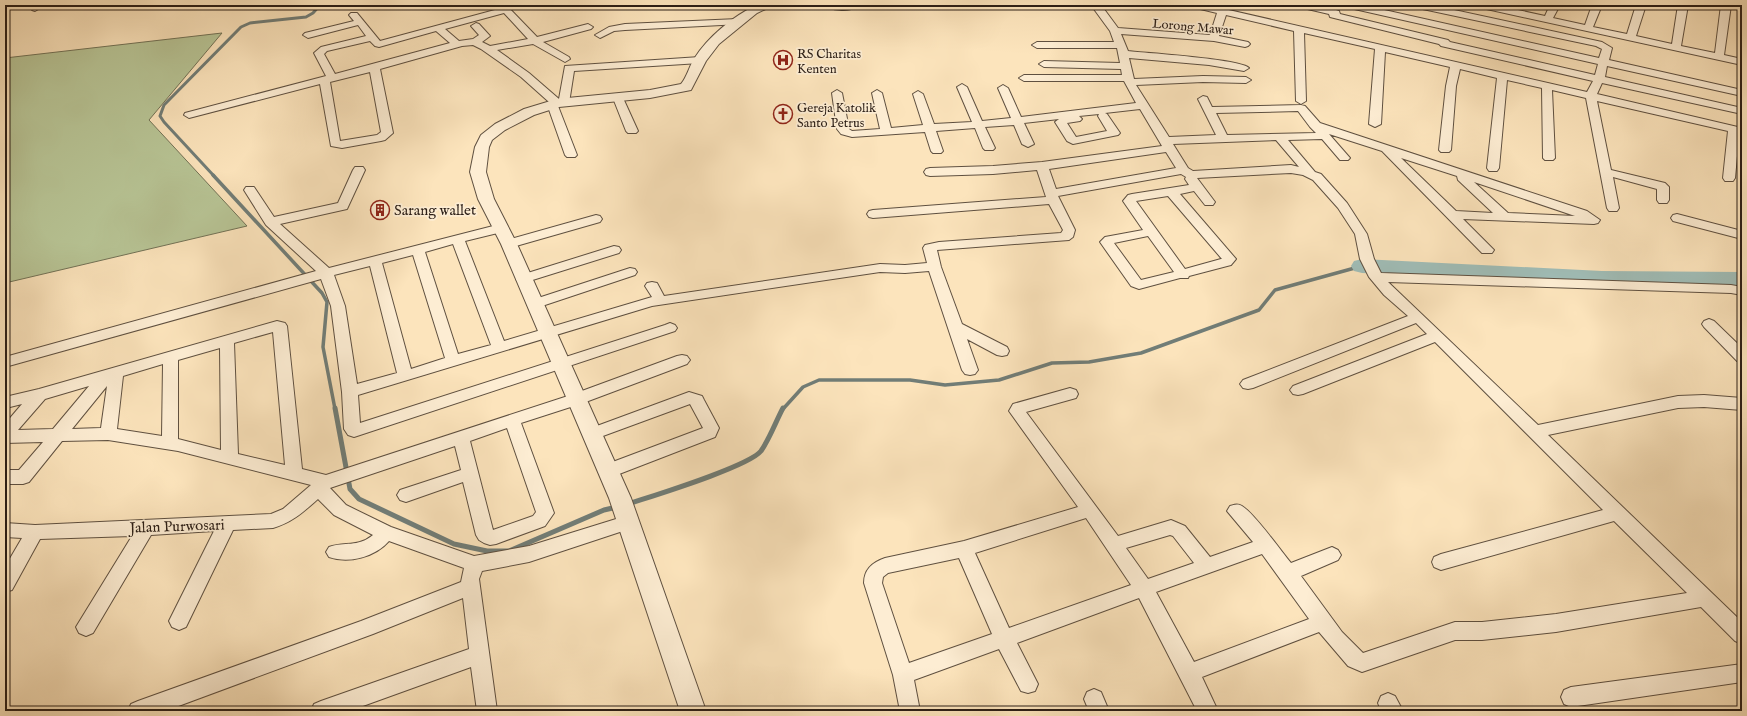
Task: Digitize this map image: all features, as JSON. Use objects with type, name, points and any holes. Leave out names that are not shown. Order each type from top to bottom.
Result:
[{"type":"street","points":[[259,5],[264,5]]},
{"type":"street","points":[[693,711],[625,513],[577,399],[546,333],[524,279],[486,199],[478,175],[483,142],[493,131],[509,121],[534,110],[558,104],[618,98],[683,88],[688,85],[700,60],[715,41],[753,11],[766,5]]},
{"type":"street","points":[[830,5],[848,7]]},
{"type":"street","points":[[1096,5],[1114,32],[1122,49],[1129,80],[1145,108],[1186,172],[1209,202]]},
{"type":"street","points":[[1195,5],[1299,28],[1328,22],[1445,43],[1742,111]]},
{"type":"street","points":[[1302,5],[1328,22],[1380,48],[1738,130],[1728,178]]},
{"type":"street","points":[[1328,22],[1343,5]]},
{"type":"street","points":[[1350,5],[1742,93]]},
{"type":"street","points":[[1418,5],[1602,45],[1607,48],[1599,79],[1591,96],[1614,208]]},
{"type":"street","points":[[1435,61],[1454,29],[1471,5]]},
{"type":"street","points":[[1482,5],[1513,8],[1548,19],[1742,62]]},
{"type":"street","points":[[1548,19],[1555,5]]},
{"type":"street","points":[[1588,28],[1597,5]]},
{"type":"street","points":[[1631,38],[1641,5]]},
{"type":"street","points":[[1676,48],[1682,5]]},
{"type":"street","points":[[1719,57],[1726,5]]},
{"type":"street","points":[[383,50],[374,67],[387,132],[381,138],[342,145],[335,144],[328,80],[318,52],[324,49],[383,50],[438,28],[506,8],[535,41],[565,59]]},
{"type":"street","points":[[1214,38],[1222,11]]},
{"type":"street","points":[[308,35],[357,18],[383,50],[401,62],[467,41],[476,42],[525,75],[558,104]]},
{"type":"street","points":[[600,35],[612,29],[625,27],[738,22]]},
{"type":"street","points":[[476,26],[485,36],[476,42]]},
{"type":"street","points":[[488,50],[535,41],[588,27]]},
{"type":"street","points":[[438,28],[457,44]]},
{"type":"street","points":[[1299,28],[1301,101]]},
{"type":"street","name":"Lorong Mawar","points":[[1114,32],[1214,38],[1245,44]]},
{"type":"street","points":[[1038,45],[1122,49],[1244,68]]},
{"type":"street","points":[[1375,124],[1380,48]]},
{"type":"street","points":[[571,154],[558,104],[568,68],[700,60]]},
{"type":"street","points":[[1044,64],[1125,66]]},
{"type":"street","points":[[1445,150],[1452,86],[1456,65]]},
{"type":"street","points":[[189,115],[374,67]]},
{"type":"street","points":[[1493,168],[1502,76]]},
{"type":"street","points":[[1024,78],[1246,80]]},
{"type":"street","points":[[1547,86],[1549,158]]},
{"type":"street","points":[[962,87],[989,148]]},
{"type":"street","points":[[1004,88],[1028,144]]},
{"type":"street","points":[[877,92],[886,132]]},
{"type":"street","points":[[837,93],[843,129],[845,132],[852,134],[1145,108]]},
{"type":"street","points":[[918,94],[937,150]]},
{"type":"street","points":[[618,98],[632,131]]},
{"type":"street","points":[[1203,99],[1223,138]]},
{"type":"street","points":[[1103,116],[1145,108]]},
{"type":"street","points":[[1208,110],[1301,108],[1314,125],[1344,158]]},
{"type":"street","points":[[1314,125],[1594,220],[1452,215]]},
{"type":"street","points":[[930,172],[993,170],[1042,166],[1168,145],[1223,138],[1325,136]]},
{"type":"street","points":[[1279,137],[1312,174],[1319,179],[1356,225],[1364,242],[1367,259],[1376,276],[1389,292],[1418,317],[1741,633]]},
{"type":"street","points":[[1385,148],[1487,250]]},
{"type":"street","points":[[970,370],[929,250],[933,247],[1066,236],[1069,230],[1052,197],[1042,166]]},
{"type":"street","points":[[873,214],[1052,197],[1186,172],[1211,175],[1291,169],[1312,174]]},
{"type":"street","points":[[271,222],[343,206],[359,170]]},
{"type":"street","points":[[1607,172],[1661,186],[1663,187],[1663,200]]},
{"type":"street","points":[[1459,173],[1505,217]]},
{"type":"street","points":[[1183,275],[1130,204],[1130,199],[1197,187]]},
{"type":"street","points":[[250,190],[271,222],[322,275],[338,306],[350,392],[352,429],[354,431],[670,328]]},
{"type":"street","points":[[1151,232],[1107,242],[1138,285],[1183,275],[1226,262],[1229,259],[1171,191]]},
{"type":"street","points":[[1677,218],[1742,236]]},
{"type":"street","points":[[508,244],[596,219]]},
{"type":"street","points":[[5,362],[322,275],[501,228]]},
{"type":"street","points":[[458,240],[499,347]]},
{"type":"street","points":[[418,250],[453,361]]},
{"type":"street","points":[[524,279],[614,250]]},
{"type":"street","points":[[375,261],[405,376]]},
{"type":"street","points":[[350,392],[660,300],[880,268],[905,269],[934,267]]},
{"type":"street","points":[[534,304],[630,272]]},
{"type":"street","points":[[1376,276],[1731,288],[1742,291]]},
{"type":"street","points":[[652,286],[660,300]]},
{"type":"street","points":[[1248,384],[1418,317]]},
{"type":"street","points":[[1709,324],[1742,357]]},
{"type":"street","points":[[10,401],[39,395],[280,326],[294,474]]},
{"type":"street","points":[[956,327],[1002,351]]},
{"type":"street","points":[[1298,390],[1436,336]]},
{"type":"street","points":[[227,341],[230,458]]},
{"type":"street","points":[[170,357],[170,444]]},
{"type":"street","points":[[5,436],[108,434],[170,444],[327,483],[367,468],[577,399],[682,360]]},
{"type":"street","points":[[108,434],[112,374]]},
{"type":"street","points":[[5,478],[31,476],[57,435],[112,374]]},
{"type":"street","points":[[1070,394],[1019,408],[1017,411],[1090,510],[1144,589],[1208,711]]},
{"type":"street","points":[[5,436],[39,395]]},
{"type":"street","points":[[592,434],[691,398],[696,400],[711,431],[608,471]]},
{"type":"street","points":[[1534,432],[1678,402],[1704,401],[1742,404]]},
{"type":"street","points":[[487,711],[470,579],[488,552],[539,520],[545,513],[512,420]]},
{"type":"street","points":[[461,437],[485,535],[490,538],[488,552]]},
{"type":"street","points":[[406,495],[470,473]]},
{"type":"street","points":[[327,483],[340,510],[386,533],[427,546],[488,552],[529,554],[625,513]]},
{"type":"street","name":"Jalan Purwosari","points":[[5,530],[35,532],[273,521],[289,514],[327,483]]},
{"type":"street","points":[[910,711],[903,675],[873,583],[873,575],[880,568],[885,566],[964,549],[1090,510]]},
{"type":"street","points":[[1236,511],[1250,525],[1288,573],[1349,655],[1356,661],[1362,663],[1455,631],[1482,631],[1556,623],[1706,598]]},
{"type":"street","points":[[1441,562],[1616,512]]},
{"type":"street","points":[[179,621],[227,524]]},
{"type":"street","points":[[1114,545],[1171,527],[1179,531],[1207,566]]},
{"type":"street","points":[[86,627],[146,528]]},
{"type":"street","points":[[5,584],[35,532]]},
{"type":"street","points":[[335,552],[357,552],[366,549],[379,541],[386,533]]},
{"type":"street","points":[[903,675],[1265,545]]},
{"type":"street","points":[[964,549],[1004,639],[1028,684]]},
{"type":"street","points":[[1288,573],[1332,555]]},
{"type":"street","points":[[138,711],[366,628],[471,586]]},
{"type":"street","points":[[1188,673],[1323,622]]},
{"type":"street","points":[[321,711],[479,655]]},
{"type":"street","points":[[1571,697],[1742,673]]},
{"type":"green space","points":[[222,33],[149,120],[247,226],[5,283],[5,58]]},
{"type":"waterway","points":[[214,176],[164,122],[160,116],[164,105],[241,27],[250,23],[306,17],[313,13],[320,5]]},
{"type":"waterway","points":[[213,175],[322,293],[327,302],[323,347],[335,409]]},
{"type":"waterway","points":[[783,409],[803,387],[819,380],[910,380],[945,385],[999,380],[1052,363],[1089,362],[1141,353],[1259,310],[1275,290],[1362,266]]},
{"type":"waterway","points":[[1362,266],[1602,278],[1742,279]]},
{"type":"waterway","points":[[335,408],[350,489],[359,499],[454,544],[487,551],[509,551],[604,510],[617,507]]},
{"type":"waterway","points":[[628,504],[720,473],[753,458],[761,451],[783,408]]},
{"type":"place","name":"RS Charitas Kenten","points":[[783,60]]},
{"type":"place","name":"Gereja Katolik Santo Petrus","points":[[783,114]]},
{"type":"place","name":"Sarang wallet","points":[[380,210]]}]
